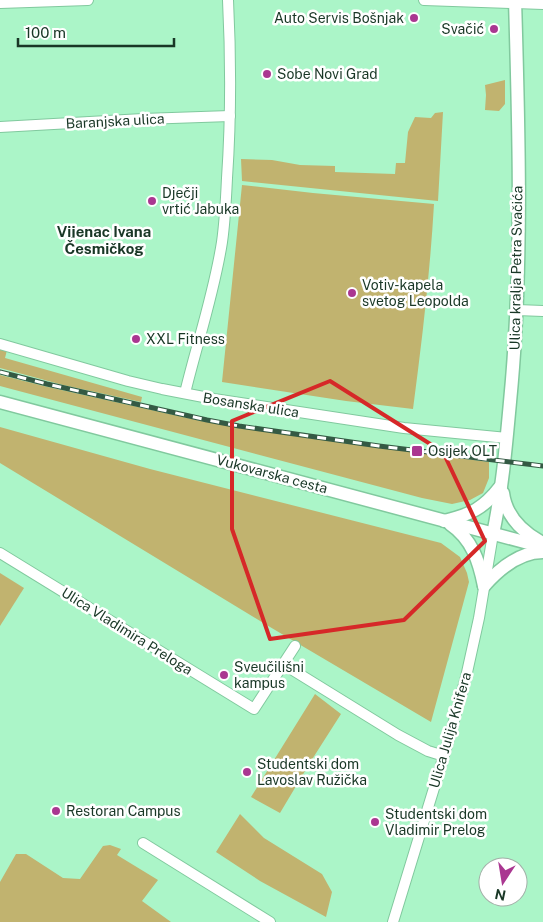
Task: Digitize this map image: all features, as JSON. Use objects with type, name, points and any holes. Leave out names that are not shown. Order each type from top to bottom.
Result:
[{"type":"main road","name":"Ulica kralja Petra Svačića","points":[[493,534],[502,485],[513,378],[517,310],[518,114],[515,2]]},
{"type":"main road","name":"Vukovarska cesta","points":[[0,402],[543,547]]},
{"type":"main road","points":[[444,521],[479,508],[490,500],[502,485]]},
{"type":"main road","points":[[502,485],[504,500],[512,519],[520,528],[543,544]]},
{"type":"main road","points":[[444,521],[455,528],[471,545],[480,567],[484,586]]},
{"type":"main road","points":[[484,586],[491,578],[516,560],[543,552]]},
{"type":"street","points":[[0,3],[88,0]]},
{"type":"street","points":[[185,394],[209,304],[222,243],[230,116],[231,72],[228,0]]},
{"type":"street","points":[[424,0],[543,4]]},
{"type":"street","name":"Baranjska ulica","points":[[0,127],[230,116]]},
{"type":"street","points":[[517,310],[543,311]]},
{"type":"street","name":"Bosanska ulica","points":[[0,344],[128,381],[185,394],[385,426],[507,438]]},
{"type":"street","name":"Ulica Julija Knifera","points":[[393,922],[444,756],[470,659],[493,534]]},
{"type":"street","name":"Ulica Vladimira Preloga","points":[[0,553],[254,709],[283,664]]},
{"type":"street","points":[[294,646],[283,664],[398,735],[428,751],[444,756]]},
{"type":"street","points":[[143,843],[270,922]]},
{"type":"highlighted area","points":[[330,381],[443,452],[485,541],[404,620],[270,639],[232,529],[232,421]]},
{"type":"shaded area","points":[[505,80],[505,104],[499,111],[485,110],[485,85]]},
{"type":"shaded area","points":[[443,112],[438,201],[242,181],[241,159],[272,160],[300,165],[335,166],[335,172],[395,174],[396,163],[405,163],[408,132],[415,117],[431,118],[435,113]]},
{"type":"shaded area","points":[[242,185],[434,204],[425,307],[413,409],[222,382]]},
{"type":"shaded area","points":[[0,348],[7,350],[5,358],[142,397],[141,402],[63,385],[0,368]]},
{"type":"shaded area","points":[[0,375],[201,421],[344,443],[489,462],[489,478],[483,493],[470,500],[452,504],[422,498],[0,386]]},
{"type":"shaded area","points":[[0,427],[150,469],[441,543],[460,557],[469,582],[431,722],[0,463]]},
{"type":"shaded area","points":[[0,573],[24,588],[0,626]]},
{"type":"shaded area","points":[[315,694],[341,714],[280,813],[251,797]]},
{"type":"shaded area","points":[[240,814],[264,838],[322,874],[332,892],[326,917],[260,881],[216,852]]},
{"type":"shaded area","points":[[110,845],[121,849],[117,855],[158,880],[142,901],[171,922],[0,922],[0,882],[16,854],[26,854],[63,878],[80,879],[103,846]]},
{"type":"railway","points":[[0,372],[239,426],[379,446],[543,466]]},
{"type":"place","name":"Auto Servis Bošnjak","points":[[414,18]]},
{"type":"place","name":"Svačić","points":[[494,29]]},
{"type":"place","name":"Sobe Novi Grad","points":[[267,74]]},
{"type":"place","name":"Dječji vrtić Jabuka","points":[[152,201]]},
{"type":"place","name":"Votiv-kapela svetog Leopolda","points":[[352,293]]},
{"type":"place","name":"XXL Fitness","points":[[136,339]]},
{"type":"place","name":"Osijek OLT","points":[[417,451]]},
{"type":"place","name":"Sveučilišni kampus","points":[[224,675]]},
{"type":"place","name":"Studentski dom Lavoslav Ružička","points":[[247,772]]},
{"type":"place","name":"Restoran Campus","points":[[56,811]]},
{"type":"place","name":"Studentski dom Vladimir Prelog","points":[[375,822]]},
{"type":"district","name":"Vijenac Ivana Česmičkog","points":[[104,240]]}]
